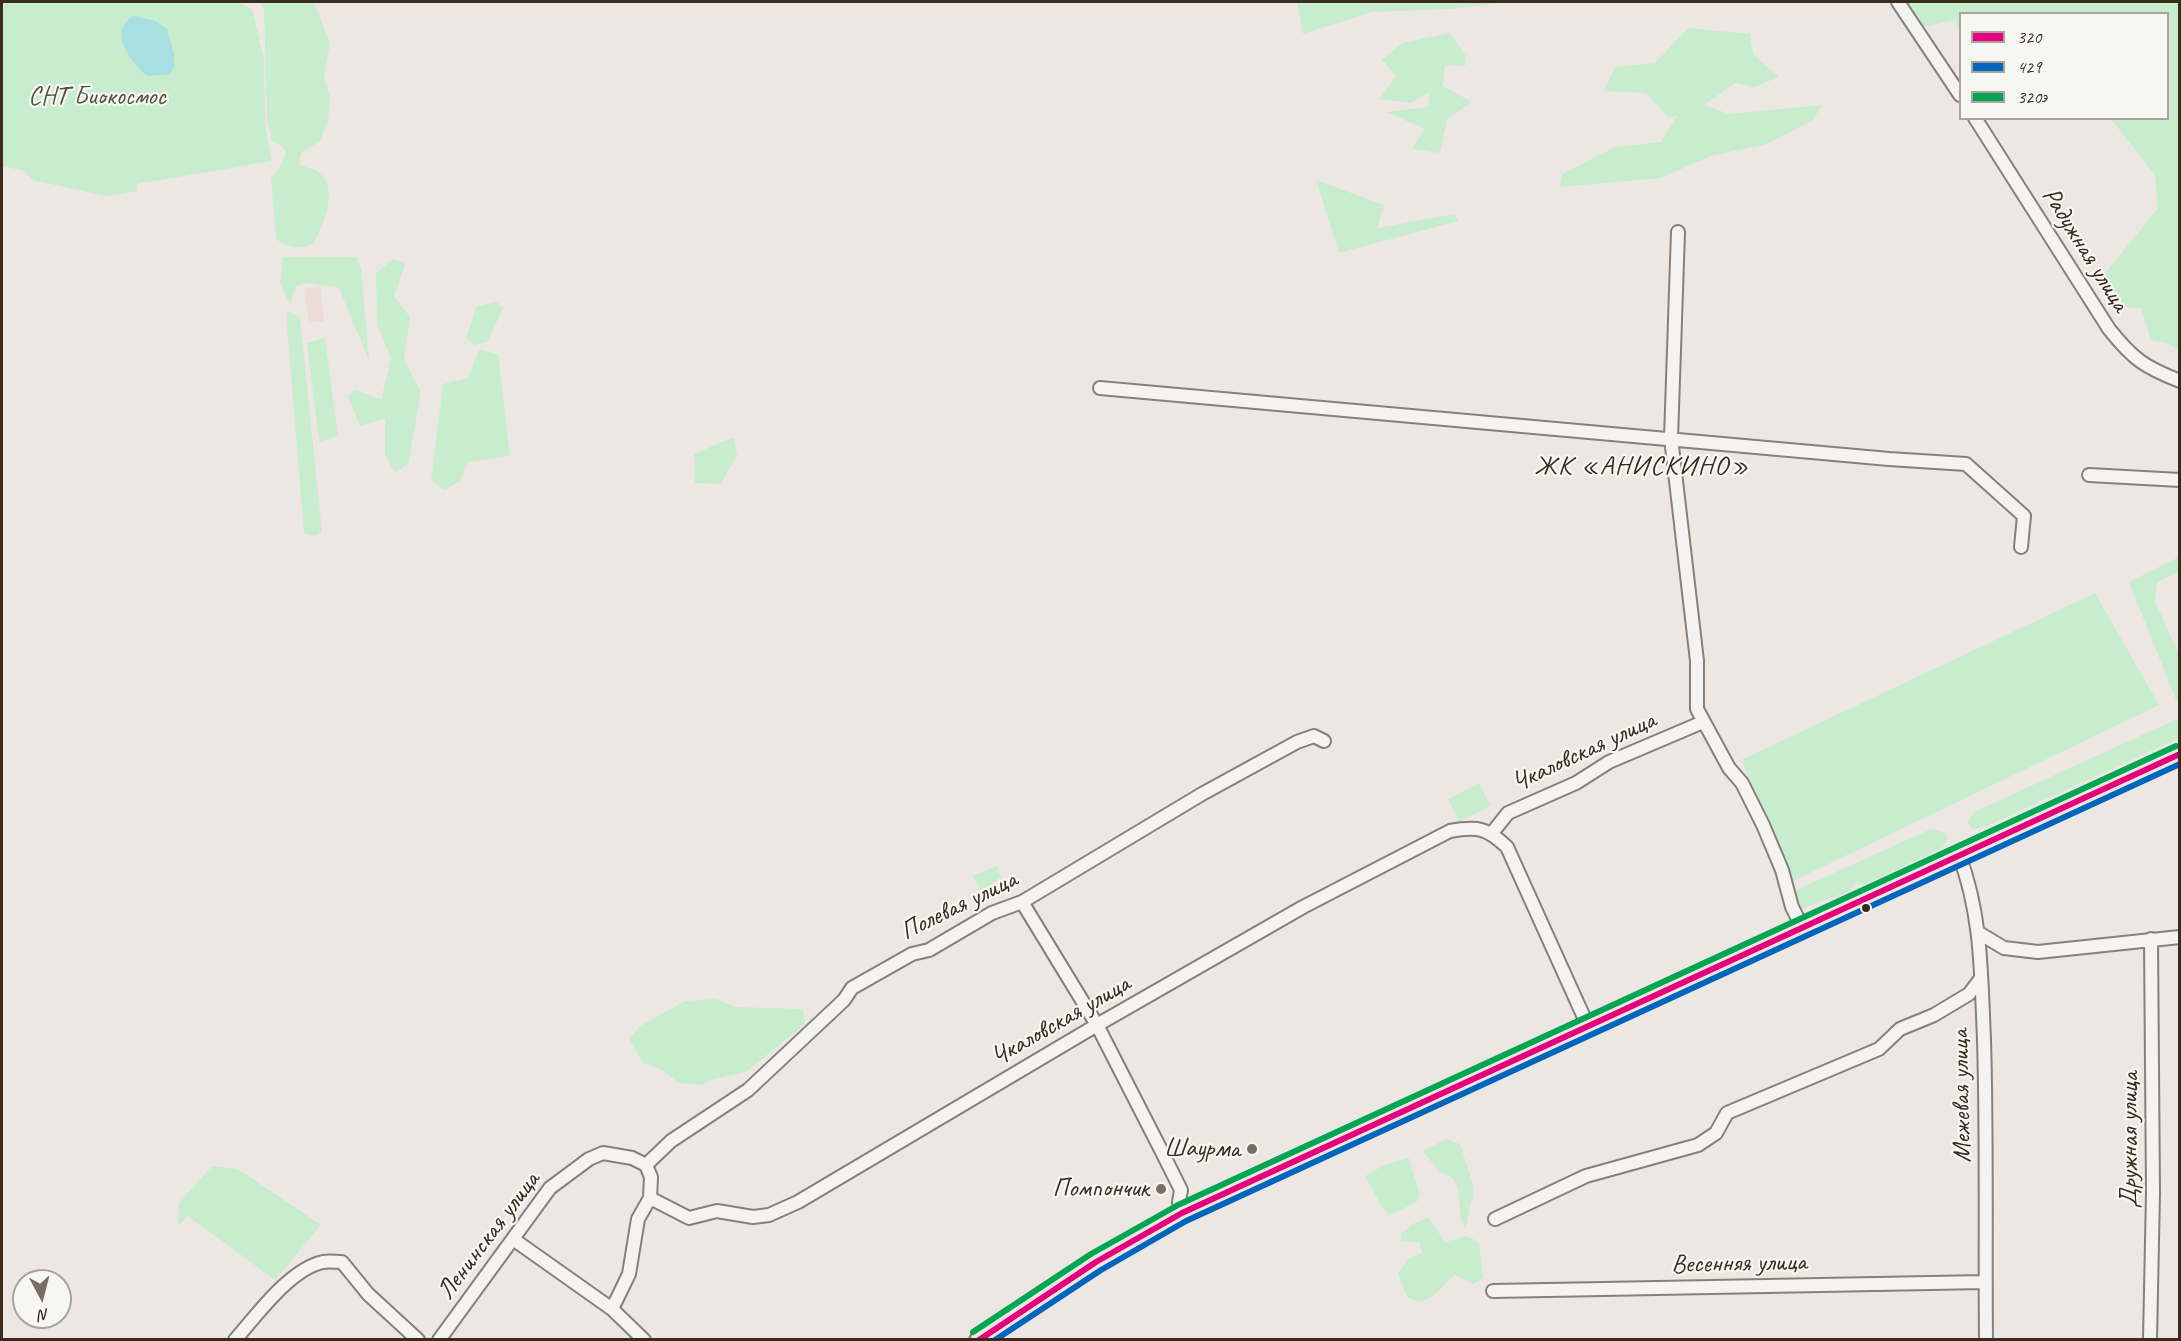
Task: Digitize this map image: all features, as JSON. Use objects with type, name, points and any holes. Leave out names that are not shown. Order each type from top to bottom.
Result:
[{"type":"main road","points":[[978,1340],[1096,1262],[1182,1213],[1587,1024],[2180,754]]},
{"type":"street","points":[[1898,2],[1959,94]]},
{"type":"street","name":"Радужная улица","points":[[1976,120],[2109,329],[2130,356],[2180,381]]},
{"type":"street","points":[[1678,232],[1671,438],[1697,661],[1697,709],[1729,768],[1742,783],[1758,815],[1782,870],[1792,907],[1802,927]]},
{"type":"street","points":[[1101,388],[1966,464],[2024,516],[2021,547]]},
{"type":"street","points":[[2090,476],[2180,480]]},
{"type":"street","name":"Чкаловская улица","points":[[650,1198],[688,1218],[717,1211],[753,1217],[769,1215],[798,1202],[1097,1025],[1303,907],[1402,854],[1450,831],[1468,827],[1492,833],[1508,813],[1576,783],[1609,762],[1703,722]]},
{"type":"street","name":"Полевая улица","points":[[646,1165],[671,1141],[748,1090],[844,1000],[852,988],[912,954],[928,950],[992,913],[1022,902],[1202,794],[1297,742],[1314,736],[1324,741]]},
{"type":"street","points":[[1492,833],[1507,847],[1518,868],[1587,1024]]},
{"type":"street","name":"Межевая улица","points":[[1959,855],[1973,896],[1979,933],[1986,1097],[1986,1340]]},
{"type":"street","points":[[1022,902],[1097,1025],[1181,1190],[1179,1202],[1182,1213]]},
{"type":"street","points":[[1979,933],[2004,948],[2038,952],[2180,937]]},
{"type":"street","name":"Дружная улица","points":[[2150,1340],[2153,1193],[2151,939]]},
{"type":"street","points":[[1495,1218],[1586,1176],[1698,1145],[1716,1133],[1727,1113],[1879,1049],[1900,1029],[1934,1016],[1969,994],[1981,978]]},
{"type":"street","name":"Ленинская улица","points":[[439,1340],[550,1188],[589,1159],[603,1153],[632,1158],[646,1165]]},
{"type":"street","points":[[612,1310],[629,1274],[638,1219],[650,1198],[651,1177],[646,1165]]},
{"type":"street","points":[[513,1239],[612,1310],[644,1340]]},
{"type":"street","points":[[235,1340],[273,1298],[304,1270],[324,1262],[342,1262],[368,1294],[418,1340]]},
{"type":"street","name":"Весенняя улица","points":[[1493,1291],[1985,1282]]},
{"type":"shaded area","points":[[320,287],[324,321],[309,323],[304,289]]},
{"type":"green space","name":"СНТ Биокосмос","points":[[4,2],[237,2],[252,9],[264,60],[265,124],[272,161],[137,184],[137,191],[106,196],[32,180],[24,171],[2,166]]},
{"type":"green space","points":[[259,2],[314,2],[330,43],[324,78],[330,97],[328,120],[320,141],[301,153],[299,165],[317,171],[324,178],[328,187],[328,206],[314,243],[304,247],[290,247],[276,239],[271,178],[280,167],[286,153],[282,146],[272,141],[267,117],[264,9]]},
{"type":"green space","points":[[1297,2],[1510,2],[1450,9],[1372,12],[1303,34]]},
{"type":"green space","points":[[1902,2],[2179,2],[2179,351],[2169,344],[2151,340],[2141,308],[2126,308],[2103,276],[2158,208],[2155,175],[2112,120],[2169,120],[2169,12],[1959,12],[1959,32],[1956,20],[1922,27]]},
{"type":"green space","points":[[1688,28],[1750,34],[1753,54],[1779,77],[1754,87],[1735,83],[1704,105],[1729,114],[1822,105],[1813,120],[1767,144],[1711,156],[1661,178],[1560,187],[1562,174],[1615,147],[1661,142],[1677,115],[1669,118],[1646,93],[1604,91],[1615,67],[1655,63]]},
{"type":"green space","points":[[1450,33],[1466,56],[1465,66],[1445,65],[1443,86],[1472,102],[1447,119],[1440,153],[1412,149],[1425,129],[1386,112],[1428,107],[1430,92],[1411,103],[1379,99],[1396,76],[1382,60],[1402,43]]},
{"type":"green space","points":[[1316,180],[1384,205],[1377,228],[1455,214],[1458,221],[1339,253]]},
{"type":"green space","points":[[283,257],[356,257],[361,268],[369,361],[339,288],[308,283],[296,286],[290,304],[280,283]]},
{"type":"green space","points":[[393,259],[406,263],[394,296],[410,317],[404,360],[421,392],[408,464],[395,473],[385,455],[385,419],[360,426],[348,397],[354,389],[381,400],[391,358],[377,325],[376,273]]},
{"type":"green space","points":[[497,302],[503,308],[488,341],[475,345],[466,338],[477,306]]},
{"type":"green space","points":[[289,311],[300,318],[322,532],[315,536],[304,533],[286,314]]},
{"type":"green space","points":[[325,338],[338,436],[319,442],[307,343]]},
{"type":"green space","points":[[479,350],[498,354],[510,456],[468,462],[460,481],[445,490],[431,480],[443,384],[468,378]]},
{"type":"green space","points":[[734,437],[737,455],[721,484],[695,483],[694,454]]},
{"type":"green space","points":[[2179,557],[2179,572],[2157,582],[2155,601],[2179,655],[2179,701],[2177,702],[2129,582]]},
{"type":"green space","points":[[2095,593],[2159,705],[1789,883],[1783,853],[1741,760]]},
{"type":"green space","points":[[2179,718],[2179,738],[1985,827],[1973,829],[1967,822],[1974,812]]},
{"type":"green space","points":[[1479,783],[1491,806],[1459,822],[1448,799]]},
{"type":"green space","points":[[1931,829],[1946,833],[1947,841],[1942,848],[1864,885],[1854,883],[1850,891],[1804,908],[1795,908],[1792,892]]},
{"type":"green space","points":[[997,866],[1001,877],[982,891],[972,876]]},
{"type":"green space","points":[[716,999],[735,1007],[803,1009],[805,1024],[746,1072],[714,1079],[701,1085],[679,1083],[661,1069],[643,1063],[629,1039],[640,1026],[685,1001]]},
{"type":"green space","points":[[1446,1139],[1460,1144],[1473,1184],[1474,1198],[1471,1201],[1466,1228],[1460,1213],[1459,1195],[1454,1180],[1449,1175],[1440,1173],[1423,1151]]},
{"type":"green space","points":[[1409,1158],[1419,1192],[1417,1202],[1390,1215],[1382,1207],[1365,1176],[1384,1165]]},
{"type":"green space","points":[[212,1166],[238,1169],[321,1225],[275,1280],[188,1216],[178,1226],[179,1203]]},
{"type":"green space","points":[[1428,1217],[1445,1242],[1467,1236],[1479,1242],[1483,1278],[1473,1284],[1455,1275],[1434,1294],[1418,1302],[1407,1297],[1398,1273],[1408,1259],[1422,1253],[1419,1242],[1401,1242],[1401,1234],[1413,1224]]},
{"type":"water","points":[[134,16],[155,21],[167,29],[174,54],[174,67],[170,74],[147,76],[128,55],[122,38],[122,29],[126,22]]},
{"type":"transit line","name":"320э","points":[[973,1332],[1091,1254],[1178,1205],[2176,746]]},
{"type":"transit line","name":"320","points":[[979,1340],[1096,1262],[1182,1213],[2180,754]]},
{"type":"transit line","name":"429","points":[[995,1340],[1101,1270],[1186,1221],[2180,764]]},
{"type":"place","name":"Шаурма","points":[[1252,1149]]},
{"type":"place","name":"Помпончик","points":[[1161,1189]]},
{"type":"district","name":"ЖК «АНИСКИНО»","points":[[1642,467]]}]
